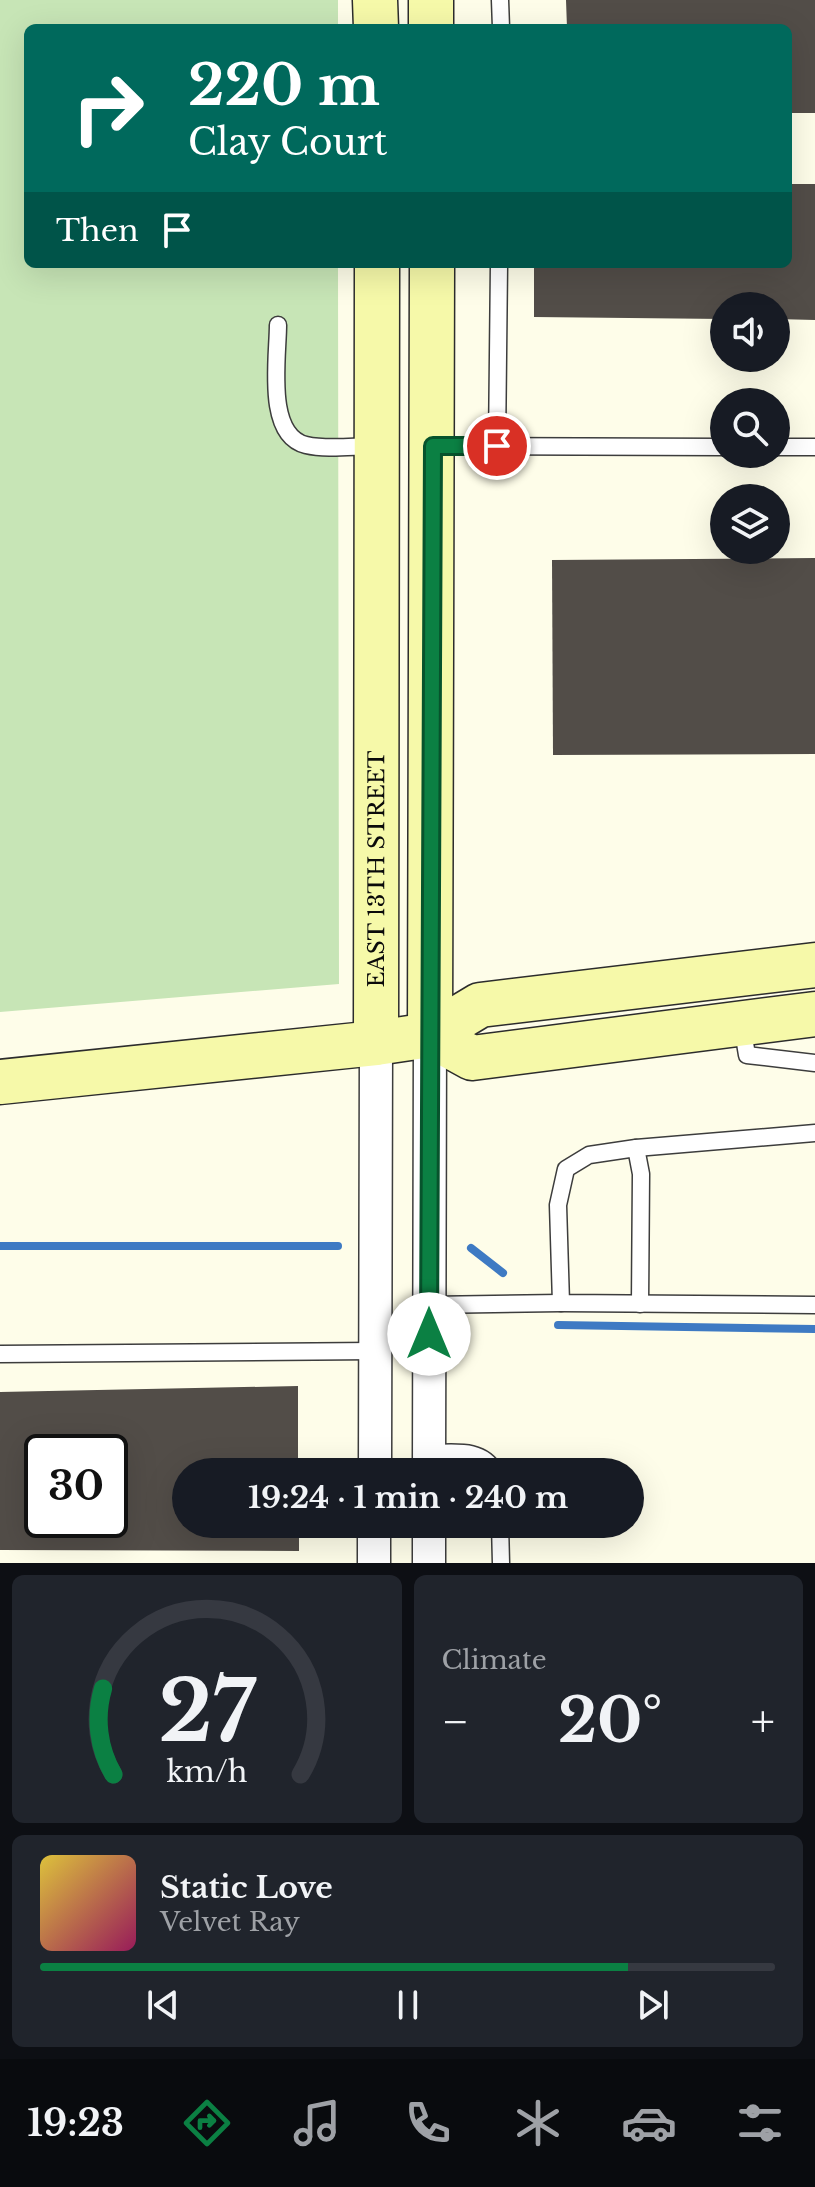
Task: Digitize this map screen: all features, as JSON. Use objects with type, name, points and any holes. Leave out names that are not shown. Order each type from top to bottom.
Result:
[{"type":"main road","points":[[375,0],[376,24]]},
{"type":"main road","points":[[431,0],[431,24]]},
{"type":"main road","name":"EAST 13TH STREET","points":[[376,1043],[377,268]]},
{"type":"main road","points":[[430,1035],[432,268]]},
{"type":"main road","points":[[377,446],[433,446]]},
{"type":"main road","points":[[0,1082],[376,1043],[430,1035],[480,1005],[815,965]]},
{"type":"main road","points":[[430,1035],[472,1058],[815,1014]]},
{"type":"street","points":[[429,1458],[430,1035]]},
{"type":"street","name":"EAST 13TH STREET","points":[[375,1458],[376,1043]]},
{"type":"street","points":[[374,1538],[374,1563]]},
{"type":"street","points":[[429,1538],[429,1563]]},
{"type":"lane","points":[[500,0],[501,24]]},
{"type":"lane","points":[[497,446],[499,268]]},
{"type":"lane","points":[[278,325],[278,417],[285,433],[304,445],[377,446]]},
{"type":"lane","points":[[433,446],[710,447]]},
{"type":"lane","points":[[790,447],[815,447]]},
{"type":"lane","points":[[742,1024],[747,1055],[815,1063]]},
{"type":"lane","points":[[561,1303],[558,1205],[566,1169],[589,1155],[636,1148],[815,1133]]},
{"type":"lane","points":[[636,1148],[641,1174],[640,1304]]},
{"type":"lane","points":[[429,1305],[815,1305]]},
{"type":"lane","points":[[0,1354],[375,1351]]},
{"type":"lane","points":[[449,1458],[473,1453],[484,1458]]},
{"type":"lane","points":[[500,1538],[501,1563]]},
{"type":"green space","points":[[0,0],[338,0],[338,24],[24,24],[24,268],[338,268],[339,984],[0,1012]]},
{"type":"building","points":[[566,0],[815,0],[815,113],[792,113],[792,24],[567,24]]},
{"type":"building","points":[[792,184],[815,184],[815,320],[790,319],[790,292],[710,292],[710,319],[534,317],[534,268],[792,268]]},
{"type":"building","points":[[790,558],[815,558],[815,754],[553,755],[552,560],[710,559],[710,564],[790,564]]},
{"type":"building","points":[[298,1386],[298,1458],[172,1458],[172,1538],[299,1538],[299,1551],[0,1550],[0,1392]]},
{"type":"waterway","points":[[0,1246],[338,1246]]},
{"type":"waterway","points":[[471,1248],[503,1273]]},
{"type":"waterway","points":[[558,1325],[815,1329]]},
{"type":"route","points":[[429,1334],[433,446],[497,446]]}]
